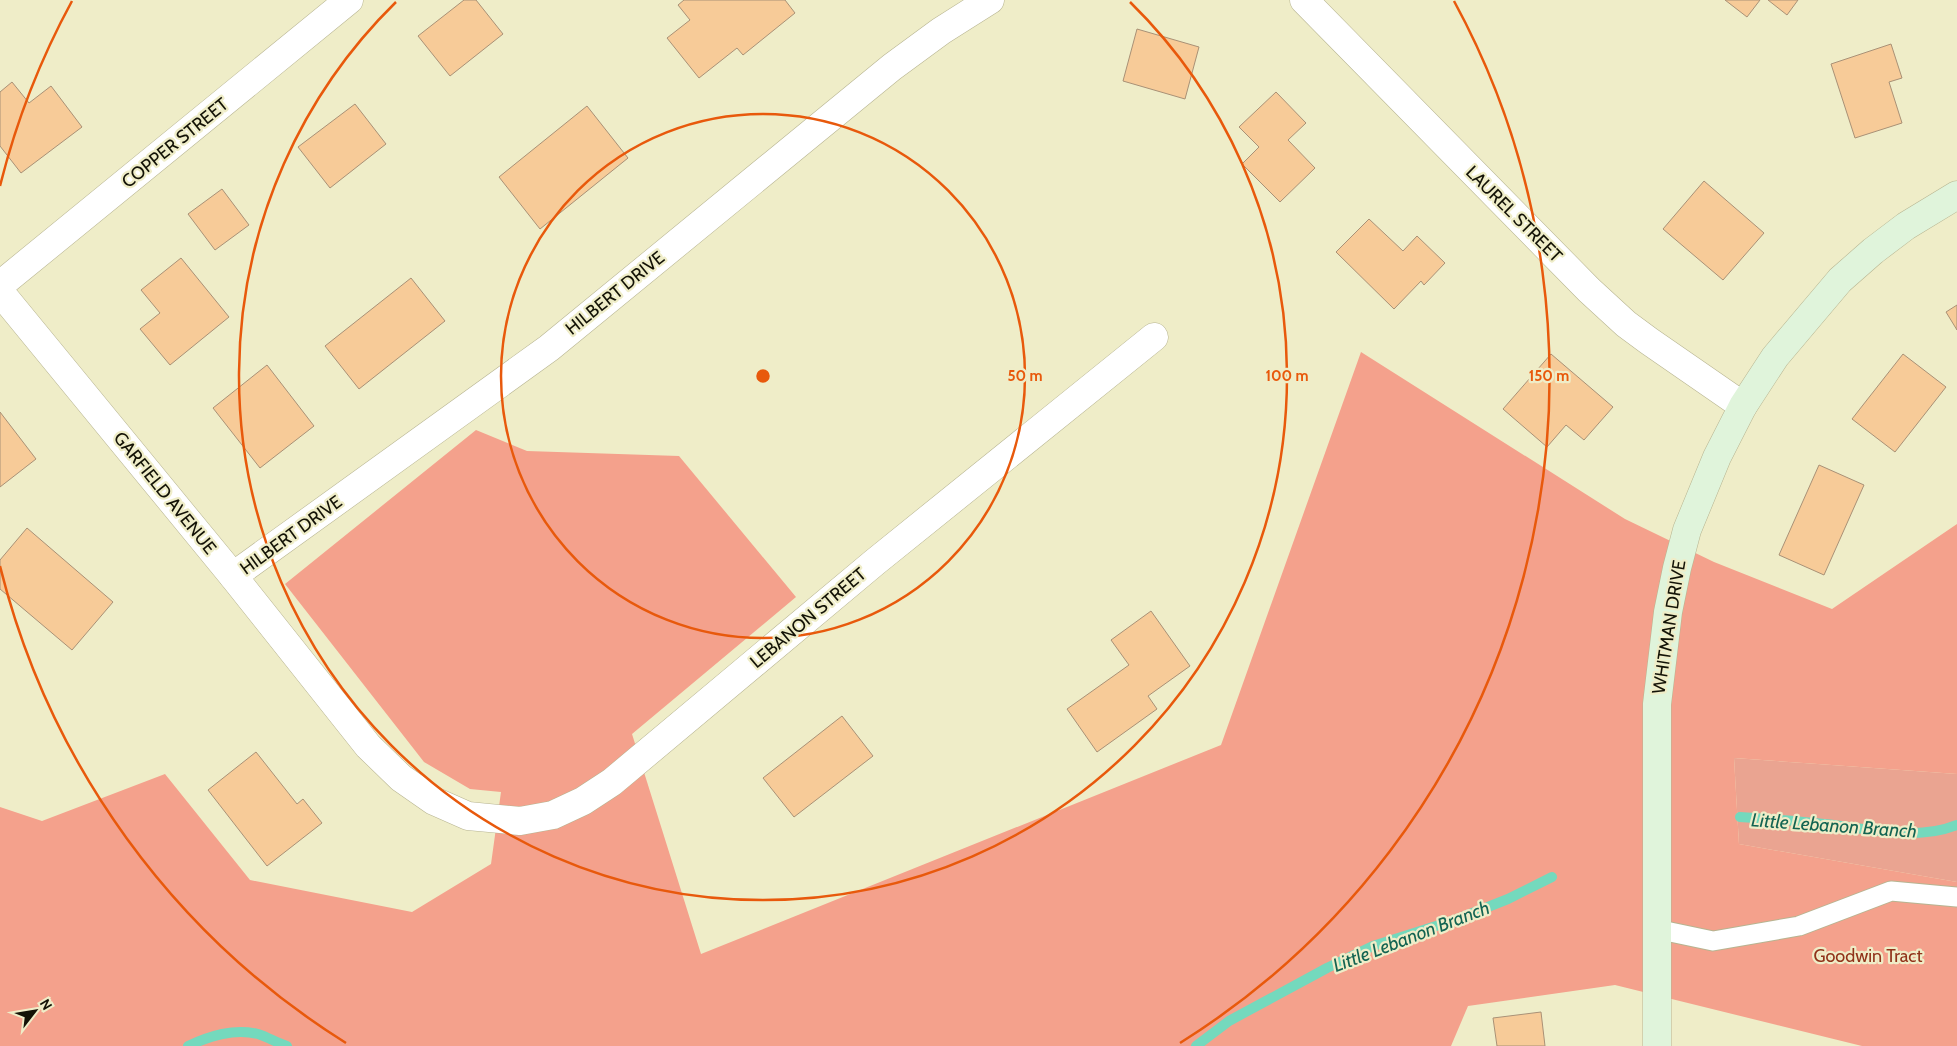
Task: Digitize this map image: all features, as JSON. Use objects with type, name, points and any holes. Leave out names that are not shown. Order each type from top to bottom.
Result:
[{"type":"street","name":"COPPER STREET","points":[[0,285],[349,0]]},
{"type":"street","name":"HILBERT DRIVE","points":[[233,576],[549,348],[892,67],[941,31],[990,0]]},
{"type":"street","name":"LAUREL STREET","points":[[1304,0],[1601,301],[1649,341],[1743,406]]},
{"type":"street","name":"WHITMAN DRIVE","points":[[1656,1046],[1657,704],[1668,612],[1676,568],[1687,530],[1717,457],[1743,406],[1775,357],[1840,280],[1873,250],[1906,226],[1957,195]]},
{"type":"street","name":"GARFIELD AVENUE","points":[[0,292],[233,576],[368,746],[401,778],[434,802]]},
{"type":"street","name":"LEBANON STREET","points":[[434,802],[468,816],[520,821],[553,815],[583,801],[612,782],[875,562],[1154,337]]},
{"type":"lane","points":[[1656,929],[1713,941],[1799,926],[1891,891],[1957,897]]},
{"type":"shaded area","points":[[1734,758],[1957,774],[1957,882],[1739,844]]},
{"type":"green space","name":"Goodwin Tract","points":[[1361,352],[1625,519],[1714,562],[1832,609],[1957,524],[1957,774],[1734,758],[1739,844],[1957,882],[1957,1046],[1862,1046],[1615,985],[1468,1006],[1451,1046],[0,1046],[0,807],[42,821],[165,774],[250,880],[412,912],[491,864],[501,792],[470,789],[424,762],[285,584],[476,430],[527,451],[679,456],[796,597],[632,734],[701,954],[1221,745]]},
{"type":"building","points":[[464,0],[476,0],[503,34],[450,76],[418,36]]},
{"type":"building","points":[[684,0],[785,0],[795,13],[743,55],[737,48],[699,78],[667,38],[690,20],[678,5]]},
{"type":"building","points":[[1725,0],[1760,0],[1747,17]]},
{"type":"building","points":[[1768,0],[1798,0],[1787,15]]},
{"type":"building","points":[[1137,29],[1199,47],[1185,99],[1123,81]]},
{"type":"building","points":[[1891,44],[1902,78],[1889,82],[1902,123],[1855,138],[1831,64]]},
{"type":"building","points":[[12,82],[29,103],[51,86],[82,127],[21,173],[0,146],[0,92]]},
{"type":"building","points":[[1276,92],[1306,123],[1288,140],[1315,168],[1280,202],[1242,164],[1259,147],[1239,127]]},
{"type":"building","points":[[355,104],[386,144],[330,188],[298,147]]},
{"type":"building","points":[[587,106],[628,158],[540,229],[499,177]]},
{"type":"building","points":[[1704,181],[1764,233],[1723,280],[1663,229]]},
{"type":"building","points":[[222,189],[249,225],[215,250],[188,214]]},
{"type":"building","points":[[1369,219],[1403,251],[1417,236],[1445,263],[1424,285],[1421,281],[1394,309],[1336,252]]},
{"type":"building","points":[[181,258],[229,317],[170,365],[140,329],[160,313],[141,290]]},
{"type":"building","points":[[411,278],[445,321],[359,389],[325,346]]},
{"type":"building","points":[[1957,305],[1957,330],[1946,312]]},
{"type":"building","points":[[1551,354],[1613,407],[1584,440],[1566,425],[1547,447],[1503,409]]},
{"type":"building","points":[[1903,354],[1946,387],[1895,452],[1852,419]]},
{"type":"building","points":[[267,365],[314,426],[260,468],[213,408]]},
{"type":"building","points":[[0,412],[36,459],[0,487]]},
{"type":"building","points":[[1819,465],[1864,485],[1824,575],[1779,555]]},
{"type":"building","points":[[27,528],[113,602],[72,650],[0,589],[0,560]]},
{"type":"building","points":[[1151,611],[1190,666],[1148,696],[1157,709],[1097,752],[1067,709],[1129,665],[1111,640]]},
{"type":"building","points":[[842,716],[873,756],[794,817],[763,778]]},
{"type":"building","points":[[256,752],[297,804],[303,799],[322,823],[267,866],[208,790]]},
{"type":"building","points":[[1541,1012],[1545,1046],[1497,1046],[1493,1018]]},
{"type":"waterway","name":"Little Lebanon Branch","points":[[1740,817],[1908,833],[1925,833],[1957,825]]},
{"type":"waterway","name":"Little Lebanon Branch","points":[[1196,1046],[1229,1021],[1327,968],[1373,946],[1455,920],[1508,899],[1552,877]]},
{"type":"waterway","name":"Little Lebanon Branch","points":[[188,1046],[213,1036],[240,1032],[258,1034],[287,1046]]}]
